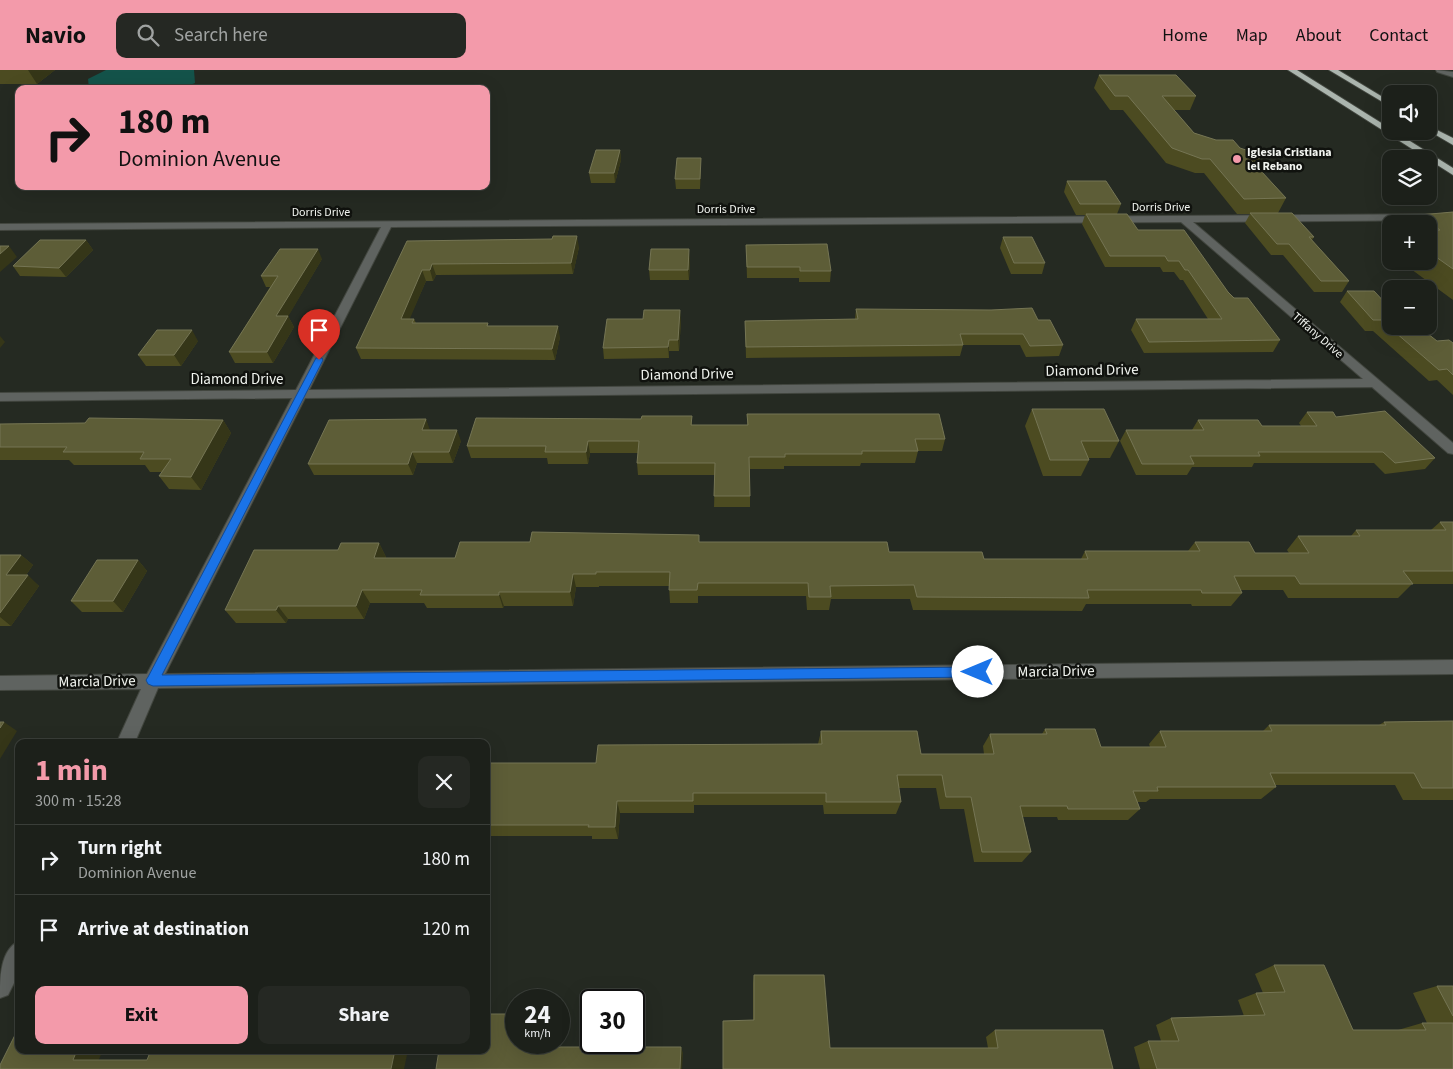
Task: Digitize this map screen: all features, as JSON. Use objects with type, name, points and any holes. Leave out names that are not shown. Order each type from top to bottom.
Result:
[{"type":"highway","points":[[1292,70],[1374,124],[1453,172]]},
{"type":"highway","points":[[1333,70],[1382,100]]},
{"type":"highway","points":[[1374,124],[1382,125]]},
{"type":"highway","points":[[1437,133],[1453,142]]},
{"type":"highway","points":[[1417,140],[1444,155]]},
{"type":"street","points":[[1440,70],[1453,75]]},
{"type":"street","name":"Dorris Drive","points":[[0,227],[1453,217]]},
{"type":"street","name":"Tiffany Drive","points":[[1184,219],[1453,450]]},
{"type":"street","points":[[127,739],[153,680],[388,224]]},
{"type":"street","name":"Diamond Drive","points":[[0,396],[1374,383]]},
{"type":"street","name":"Marcia Drive","points":[[0,683],[1453,667]]},
{"type":"street","points":[[0,987],[15,959]]},
{"type":"water","points":[[106,70],[194,70],[195,83],[190,85],[89,85],[88,79]]},
{"type":"building","points":[[1099,75],[1176,75],[1196,96],[1162,96],[1194,133],[1216,140],[1233,140],[1240,148],[1261,155],[1260,158],[1249,158],[1286,198],[1244,199],[1210,159],[1202,159],[1172,148],[1128,96],[1115,96]]},
{"type":"building","points":[[596,150],[620,150],[614,173],[589,173]]},
{"type":"building","points":[[677,158],[701,158],[700,179],[675,179]]},
{"type":"building","points":[[1067,181],[1106,181],[1121,204],[1080,204]]},
{"type":"building","points":[[1453,212],[1453,269],[1437,258],[1437,230],[1440,230],[1437,228],[1437,215],[1419,215]]},
{"type":"building","points":[[1250,213],[1292,213],[1314,237],[1309,237],[1349,281],[1321,281],[1289,244],[1277,244]]},
{"type":"building","points":[[1086,214],[1127,214],[1138,230],[1184,230],[1228,292],[1234,298],[1248,298],[1280,340],[1149,342],[1136,319],[1222,319],[1188,270],[1185,270],[1179,261],[1168,261],[1165,256],[1110,256]]},
{"type":"building","points":[[553,236],[577,236],[571,263],[432,264],[430,270],[422,270],[401,319],[414,319],[412,323],[488,323],[487,326],[558,326],[552,349],[356,348],[407,241],[552,239]]},
{"type":"building","points":[[1003,237],[1032,237],[1045,263],[1014,263]]},
{"type":"building","points":[[40,240],[86,240],[59,268],[13,266]]},
{"type":"building","points":[[827,244],[831,271],[800,271],[800,267],[747,267],[746,245]]},
{"type":"building","points":[[0,246],[9,246],[0,254]]},
{"type":"building","points":[[280,249],[318,249],[276,316],[288,316],[267,352],[229,352],[278,276],[261,276]]},
{"type":"building","points":[[651,249],[689,249],[688,270],[649,270]]},
{"type":"building","points":[[1347,291],[1374,291],[1382,300],[1382,321],[1373,320]]},
{"type":"building","points":[[1032,308],[1038,320],[1050,320],[1063,345],[1030,346],[1023,334],[960,334],[963,345],[746,347],[745,321],[858,319],[856,309],[991,310]]},
{"type":"building","points":[[644,310],[680,310],[678,340],[669,340],[668,347],[603,348],[607,319],[643,319]]},
{"type":"building","points":[[157,330],[192,330],[174,355],[138,355]]},
{"type":"building","points":[[1398,335],[1429,335],[1437,341],[1449,340],[1453,343],[1453,375],[1447,369],[1439,370]]},
{"type":"building","points":[[1032,409],[1104,409],[1119,441],[1081,441],[1089,460],[1050,460]]},
{"type":"building","points":[[1385,411],[1435,458],[1395,463],[1383,452],[1258,452],[1260,456],[1190,456],[1194,464],[1142,464],[1126,430],[1204,430],[1198,420],[1258,420],[1262,426],[1317,426],[1307,412],[1333,412],[1336,417]]},
{"type":"building","points":[[747,414],[939,414],[945,439],[915,439],[918,451],[862,451],[862,454],[785,454],[785,457],[749,457],[750,496],[714,496],[715,463],[637,463],[639,441],[588,441],[586,452],[545,452],[546,446],[467,446],[476,418],[641,419],[642,416],[692,416],[691,425],[748,425]]},
{"type":"building","points":[[89,418],[223,420],[191,477],[159,476],[171,459],[140,459],[144,452],[63,452],[67,447],[0,447],[0,424],[85,423]]},
{"type":"building","points":[[426,419],[422,430],[457,430],[449,452],[412,452],[408,464],[308,464],[329,420]]},
{"type":"building","points":[[1440,522],[1453,522],[1453,571],[1403,571],[1413,584],[1300,584],[1295,576],[1234,576],[1242,593],[1202,593],[1201,590],[1087,590],[1089,598],[917,597],[914,585],[830,586],[831,597],[809,597],[808,583],[698,583],[697,590],[669,590],[670,572],[596,572],[596,574],[573,574],[570,592],[499,592],[499,595],[420,595],[422,590],[362,590],[356,606],[278,606],[276,610],[225,610],[254,550],[338,550],[341,543],[379,543],[374,558],[455,558],[460,542],[530,542],[532,532],[699,535],[699,542],[887,542],[889,552],[982,552],[984,559],[1088,559],[1085,551],[1200,551],[1195,542],[1249,542],[1255,553],[1309,553],[1298,536],[1360,536],[1356,530],[1446,530]]},
{"type":"building","points":[[0,555],[21,555],[6,575],[28,575],[0,613]]},
{"type":"building","points":[[97,560],[138,560],[113,601],[71,601]]},
{"type":"building","points":[[1453,721],[1453,788],[1422,788],[1414,773],[1270,773],[1276,787],[1157,787],[1158,791],[1133,791],[1140,809],[1068,809],[1067,806],[1020,806],[1031,852],[982,852],[971,797],[946,797],[942,775],[897,775],[901,802],[826,802],[826,793],[693,793],[693,801],[617,801],[615,827],[588,827],[589,825],[490,825],[490,763],[596,763],[598,745],[822,744],[821,731],[917,731],[921,754],[994,754],[990,734],[1047,734],[1045,729],[1095,729],[1101,747],[1166,747],[1160,731],[1272,731],[1269,725],[1386,725],[1384,722]]},
{"type":"building","points":[[1274,965],[1324,965],[1353,1030],[1426,1030],[1422,1023],[1453,1023],[1453,1069],[1157,1069],[1148,1041],[1179,1041],[1171,1018],[1265,1015],[1256,993],[1285,992]]},
{"type":"building","points":[[754,975],[824,975],[830,1048],[998,1048],[995,1030],[1103,1030],[1113,1069],[723,1069],[723,1021],[754,1020]]},
{"type":"building","points":[[1437,986],[1453,986],[1453,1016]]},
{"type":"building","points":[[490,1014],[505,1014],[505,1054],[570,1054],[570,1047],[580,1047],[580,1054],[645,1054],[645,1047],[681,1047],[680,1069],[436,1069],[438,1054],[490,1054]]},
{"type":"building","points":[[15,1035],[15,1054],[75,1054],[73,1060],[147,1060],[149,1054],[394,1054],[391,1069],[0,1069],[0,1065]]},
{"type":"place","name":"Iglesia Cristiana lel Rebano","points":[[1237,159]]},
{"type":"route","points":[[319,360],[153,680],[978,672]]}]
